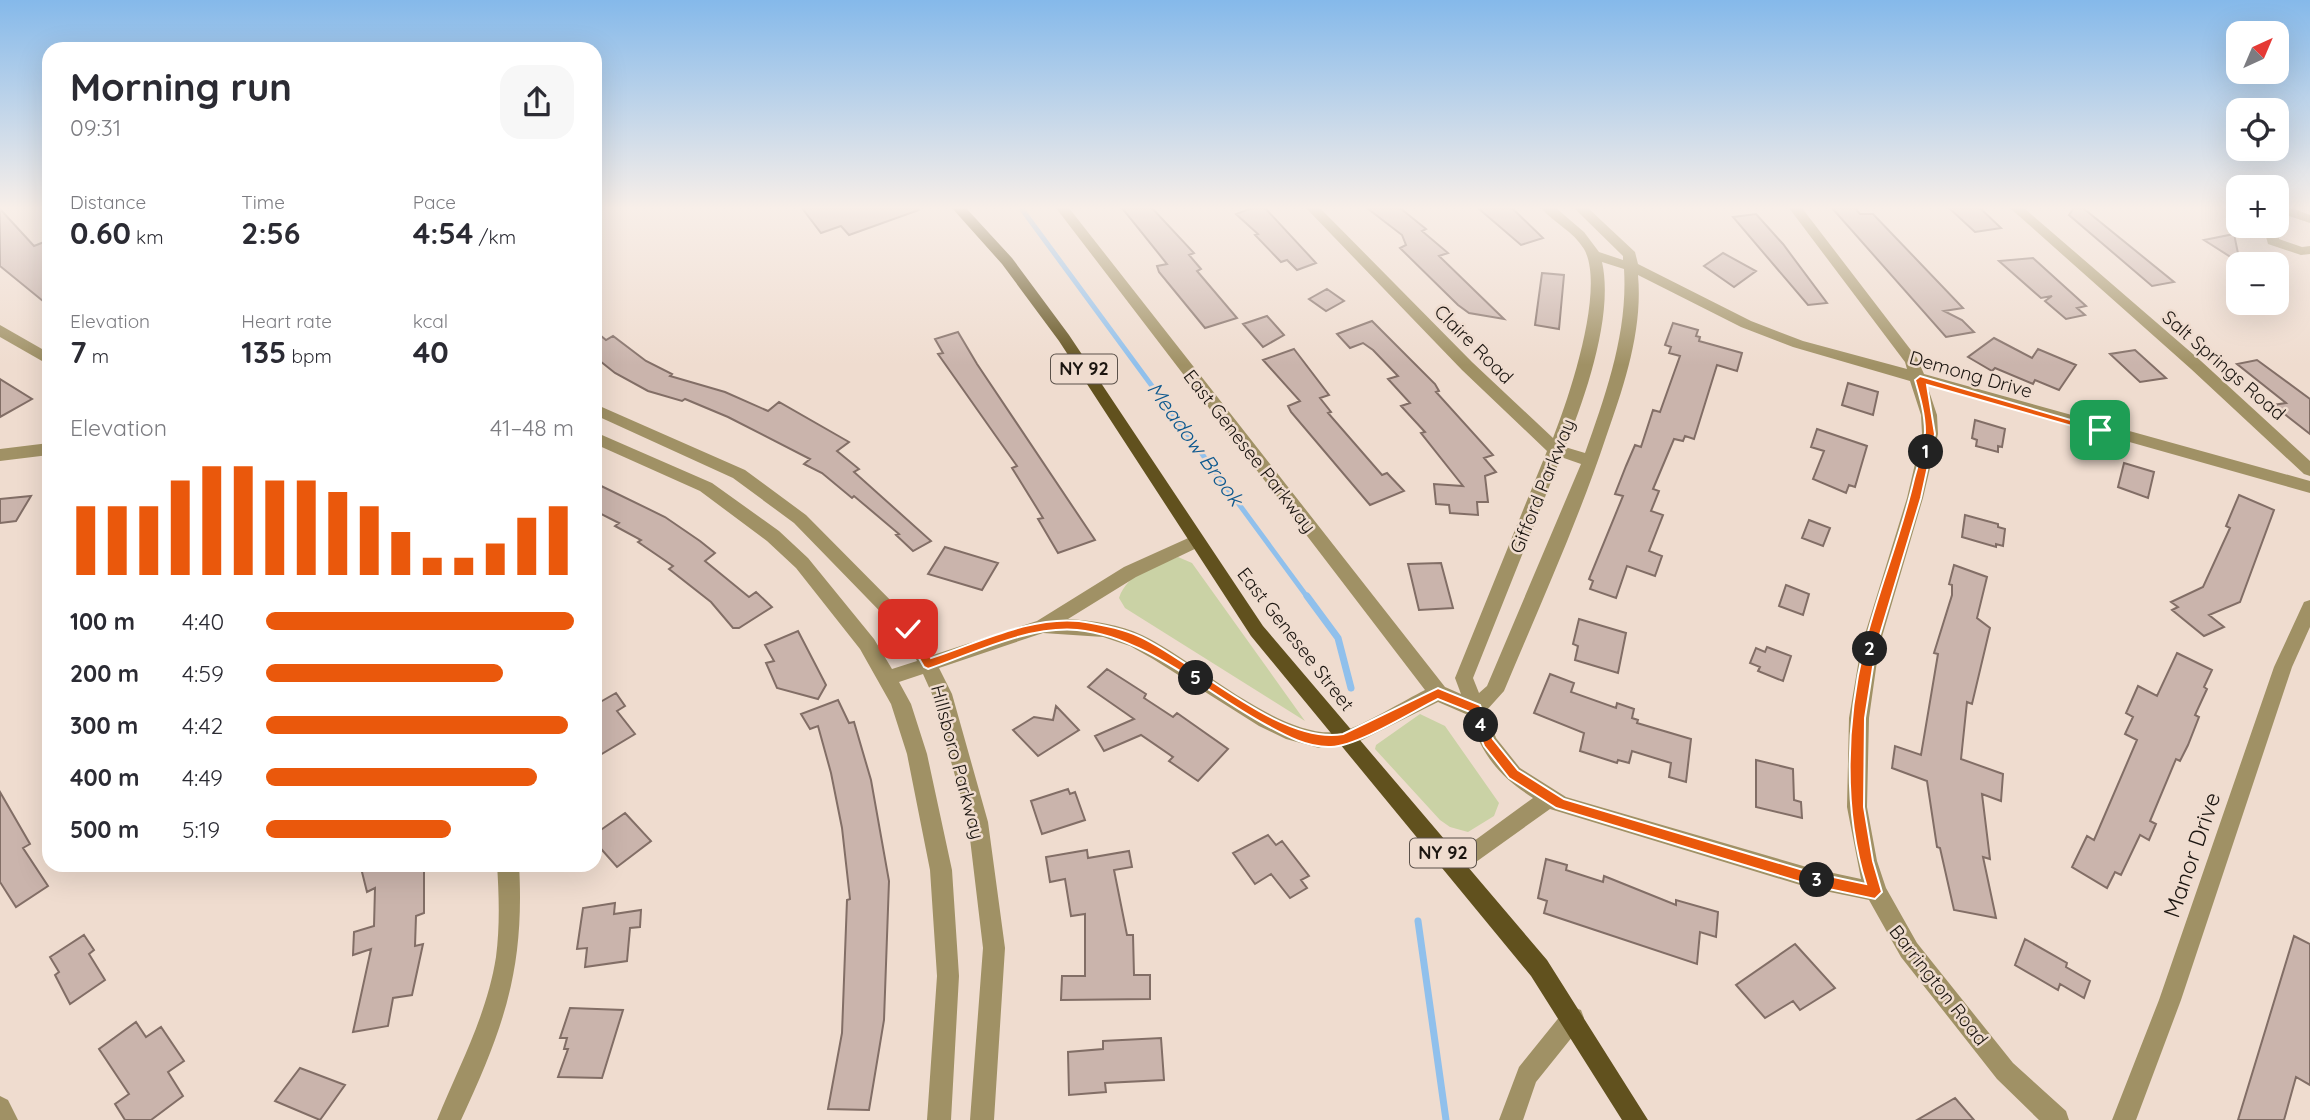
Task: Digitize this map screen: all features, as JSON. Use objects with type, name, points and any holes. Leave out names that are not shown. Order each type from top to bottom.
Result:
[{"type":"main road","name":"East Genesee Street","points":[[1006,260],[1064,338],[1195,541],[1257,631],[1539,968],[1636,1120]]},
{"type":"street","name":"East Genesee Parkway","points":[[1103,260],[1438,693],[1475,709]]},
{"type":"street","name":"Claire Road","points":[[1363,260],[1467,366],[1556,450],[1590,461]]},
{"type":"street","name":"Gifford Parkway","points":[[1595,260],[1597,282],[1584,369],[1556,450],[1464,678],[1488,742],[1513,774],[1560,804],[1739,858],[1875,892]]},
{"type":"street","name":"Demong Drive","points":[[1611,260],[1633,267],[1746,324],[1798,344],[2310,487]]},
{"type":"street","points":[[1630,260],[1633,267]]},
{"type":"street","name":"Barrington Road","points":[[1835,260],[1912,361],[1929,415],[1930,434],[1915,498],[1870,648],[1859,718],[1857,807],[1866,861],[1875,892],[1909,950],[2006,1070],[2057,1120]]},
{"type":"street","name":"Salt Springs Road","points":[[2075,260],[2196,365],[2310,470]]},
{"type":"street","name":"Gifford Parkway","points":[[1475,709],[1494,691],[1590,461],[1626,348],[1633,305],[1633,267]]},
{"type":"street","points":[[0,330],[42,356]]},
{"type":"street","name":"Hillsboro Parkway","points":[[602,412],[739,474],[800,519],[908,629],[928,664],[942,694],[978,822],[994,948],[982,1120]]},
{"type":"street","name":"Hillsboro Parkway","points":[[602,441],[706,487],[773,536],[802,564],[867,644],[901,704],[917,754],[941,870],[948,976],[939,1120]]},
{"type":"street","points":[[0,455],[42,450]]},
{"type":"street","points":[[888,678],[1043,626],[1130,572],[1195,541]]},
{"type":"street","name":"Manor Drive","points":[[2124,1120],[2170,1000],[2283,667],[2310,607]]},
{"type":"street","points":[[1043,626],[1078,626],[1116,633],[1138,641],[1235,702],[1298,736],[1330,742],[1345,739],[1438,693]]},
{"type":"street","points":[[1455,867],[1550,797]]},
{"type":"street","points":[[449,1120],[478,1058],[504,974],[509,936],[508,872]]},
{"type":"street","points":[[1511,1120],[1527,1075],[1573,1018]]},
{"type":"street","points":[[0,1108],[6,1120]]},
{"type":"green space","points":[[1178,557],[1192,563],[1305,721],[1125,608],[1119,598],[1135,576]]},
{"type":"green space","points":[[1420,714],[1445,726],[1499,803],[1494,816],[1468,832],[1450,827],[1440,820],[1375,749],[1376,745]]},
{"type":"building","points":[[0,260],[42,260],[42,300],[0,266]]},
{"type":"building","points":[[1164,260],[1194,260],[1201,269],[1197,271],[1237,318],[1205,328],[1159,272],[1157,266],[1167,264]]},
{"type":"building","points":[[1287,260],[1313,260],[1316,263],[1297,270]]},
{"type":"building","points":[[1412,260],[1443,260],[1504,319],[1469,313]]},
{"type":"building","points":[[1712,260],[1736,260],[1756,271],[1734,287],[1704,266]]},
{"type":"building","points":[[1770,260],[1795,260],[1827,303],[1808,305]]},
{"type":"building","points":[[1878,260],[1917,260],[1963,308],[1944,311],[1962,320],[1974,332],[1946,337]]},
{"type":"building","points":[[2036,260],[2086,306],[2077,308],[2085,315],[2066,319],[2045,301],[2052,296],[2041,298],[1999,261]]},
{"type":"building","points":[[2122,260],[2147,260],[2174,282],[2152,286]]},
{"type":"building","points":[[1542,273],[1564,275],[1559,329],[1535,325]]},
{"type":"building","points":[[1327,289],[1344,301],[1326,311],[1309,299]]},
{"type":"building","points":[[1267,316],[1284,335],[1263,347],[1243,324]]},
{"type":"building","points":[[1372,321],[1435,384],[1439,391],[1436,392],[1493,455],[1484,458],[1496,472],[1485,476],[1488,502],[1477,502],[1478,515],[1450,513],[1449,505],[1436,504],[1434,484],[1463,486],[1421,433],[1425,432],[1401,406],[1410,403],[1388,379],[1398,376],[1363,343],[1350,348],[1337,334]]},
{"type":"building","points":[[1673,323],[1698,330],[1696,336],[1700,337],[1699,341],[1742,353],[1737,371],[1717,365],[1694,439],[1685,436],[1683,441],[1674,439],[1653,489],[1659,491],[1651,511],[1663,515],[1649,551],[1662,556],[1655,576],[1627,566],[1616,598],[1590,589],[1593,581],[1589,579],[1623,496],[1615,494],[1626,466],[1635,445],[1641,447],[1653,410],[1660,412],[1680,356],[1669,353],[1671,347],[1665,345]]},
{"type":"building","points":[[958,332],[1095,540],[1058,553],[1038,519],[1043,518],[1012,468],[1017,466],[938,354],[943,353],[935,339]]},
{"type":"building","points":[[613,336],[646,361],[672,374],[670,376],[725,392],[768,411],[779,402],[849,442],[837,451],[859,469],[854,472],[931,541],[913,551],[896,535],[899,534],[854,496],[852,498],[822,473],[804,464],[810,459],[728,417],[685,399],[682,401],[648,391],[602,363],[602,337],[606,340]]},
{"type":"building","points":[[1994,338],[2032,358],[2038,349],[2076,365],[2059,390],[2035,380],[2033,384],[1995,368],[1992,371],[1968,357]]},
{"type":"building","points":[[1294,349],[1329,395],[1320,398],[1331,412],[1328,413],[1382,475],[1387,473],[1404,491],[1370,505],[1291,412],[1288,406],[1300,401],[1263,360]]},
{"type":"building","points":[[2135,350],[2166,378],[2140,382],[2110,354]]},
{"type":"building","points":[[2257,360],[2310,399],[2310,434],[2273,405],[2286,403],[2237,364]]},
{"type":"building","points":[[0,379],[32,399],[0,417]]},
{"type":"building","points":[[1848,383],[1878,392],[1873,415],[1842,405]]},
{"type":"building","points":[[1975,420],[2005,429],[2002,447],[1998,446],[1998,452],[1976,446],[1977,440],[1972,438]]},
{"type":"building","points":[[1817,429],[1867,446],[1855,487],[1849,485],[1846,493],[1813,479],[1824,451],[1811,447]]},
{"type":"building","points":[[2124,463],[2154,472],[2148,498],[2118,487]]},
{"type":"building","points":[[602,486],[665,517],[700,541],[715,553],[705,561],[749,597],[756,592],[772,607],[739,628],[733,628],[711,602],[669,569],[673,566],[638,542],[641,540],[615,526],[619,523],[602,514]]},
{"type":"building","points":[[2239,495],[2274,510],[2240,602],[2209,615],[2224,627],[2204,636],[2172,610],[2178,607],[2171,602],[2203,587],[2230,528],[2226,526]]},
{"type":"building","points":[[31,496],[16,521],[0,523],[0,499]]},
{"type":"building","points":[[1965,515],[1998,524],[1998,527],[2005,529],[2003,546],[1996,544],[1996,547],[1962,537]]},
{"type":"building","points":[[1809,520],[1830,528],[1823,546],[1802,538]]},
{"type":"building","points":[[945,547],[998,563],[982,590],[928,574]]},
{"type":"building","points":[[1441,563],[1453,608],[1419,610],[1408,564]]},
{"type":"building","points":[[1954,565],[1987,577],[1977,618],[1990,628],[1972,704],[1967,702],[1961,759],[2003,774],[2001,801],[1982,794],[1990,859],[1983,857],[1996,918],[1954,910],[1940,848],[1937,847],[1927,781],[1892,768],[1895,746],[1921,755],[1938,654],[1934,653],[1952,595],[1952,585],[1949,584]]},
{"type":"building","points":[[1786,585],[1809,594],[1803,615],[1779,606]]},
{"type":"building","points":[[1579,619],[1626,633],[1618,673],[1575,660],[1578,646],[1573,644]]},
{"type":"building","points":[[798,631],[826,685],[818,699],[777,688],[766,663],[774,661],[765,645]]},
{"type":"building","points":[[1767,647],[1791,656],[1783,681],[1758,671],[1760,667],[1750,663],[1756,648],[1765,652]]},
{"type":"building","points":[[2177,653],[2212,670],[2195,715],[2199,717],[2180,761],[2176,759],[2150,821],[2156,824],[2149,840],[2140,835],[2121,875],[2115,872],[2107,888],[2072,867],[2087,836],[2094,840],[2137,740],[2125,734],[2133,717],[2126,713],[2138,686],[2157,696]]},
{"type":"building","points":[[1107,669],[1146,694],[1144,698],[1173,717],[1177,713],[1228,749],[1198,781],[1169,761],[1173,757],[1141,735],[1104,751],[1095,736],[1134,719],[1088,687]]},
{"type":"building","points":[[1550,674],[1574,683],[1571,692],[1616,708],[1617,703],[1634,709],[1632,718],[1638,720],[1637,723],[1691,739],[1686,782],[1669,777],[1671,763],[1632,751],[1629,763],[1618,760],[1617,763],[1580,751],[1584,733],[1534,713]]},
{"type":"building","points":[[616,693],[625,706],[617,711],[635,734],[602,754],[602,701]]},
{"type":"building","points":[[838,700],[849,723],[854,722],[871,780],[889,881],[884,1020],[869,1110],[828,1109],[842,1033],[847,900],[850,899],[842,828],[831,773],[818,726],[810,729],[801,714]]},
{"type":"building","points":[[1056,706],[1079,730],[1038,756],[1013,730],[1034,717],[1053,720]]},
{"type":"building","points":[[1756,760],[1793,769],[1794,800],[1801,802],[1802,818],[1756,807]]},
{"type":"building","points":[[1068,789],[1070,794],[1075,792],[1085,820],[1042,834],[1031,801]]},
{"type":"building","points":[[0,792],[30,844],[23,848],[48,886],[16,907],[0,882]]},
{"type":"building","points":[[625,813],[651,841],[617,867],[602,850],[602,829]]},
{"type":"building","points":[[1268,835],[1276,845],[1282,841],[1309,876],[1301,880],[1307,888],[1290,898],[1271,874],[1255,884],[1233,853]]},
{"type":"building","points":[[1087,850],[1088,858],[1129,851],[1132,867],[1114,870],[1127,935],[1133,935],[1134,975],[1150,975],[1150,999],[1061,1000],[1062,976],[1085,976],[1085,914],[1071,916],[1065,879],[1050,882],[1046,857]]},
{"type":"building","points":[[1546,859],[1567,865],[1566,870],[1603,882],[1604,876],[1676,905],[1676,900],[1718,912],[1716,937],[1700,932],[1697,964],[1544,913],[1547,901],[1538,898]]},
{"type":"building","points":[[362,872],[424,872],[424,913],[416,916],[415,946],[423,944],[412,995],[393,998],[388,1026],[353,1032],[371,949],[353,955],[354,932],[374,926],[375,888],[367,892]]},
{"type":"building","points":[[615,903],[614,914],[641,910],[640,927],[630,928],[627,961],[585,967],[587,948],[577,949],[583,908]]},
{"type":"building","points":[[84,935],[94,950],[89,954],[105,980],[70,1004],[55,975],[59,972],[50,957]]},
{"type":"building","points":[[2294,936],[2310,944],[2310,1085],[2296,1077],[2284,1120],[2238,1120]]},
{"type":"building","points":[[2025,939],[2067,963],[2066,967],[2090,981],[2084,998],[2060,984],[2058,990],[2015,965]]},
{"type":"building","points":[[1795,944],[1835,988],[1800,1010],[1793,1001],[1765,1018],[1736,985]]},
{"type":"building","points":[[570,1008],[623,1010],[602,1078],[558,1077],[568,1049],[564,1049],[567,1038],[560,1038]]},
{"type":"building","points":[[136,1022],[146,1037],[161,1027],[184,1061],[168,1072],[183,1096],[151,1120],[125,1120],[115,1104],[129,1094],[99,1049]]},
{"type":"building","points":[[1161,1038],[1164,1080],[1105,1083],[1106,1092],[1069,1095],[1068,1052],[1103,1049],[1103,1041]]},
{"type":"building","points":[[300,1068],[345,1085],[320,1120],[275,1101]]},
{"type":"building","points":[[1955,1098],[1974,1120],[1917,1120]]},
{"type":"waterway","name":"Meadow Brook","points":[[1059,260],[1308,598]]},
{"type":"waterway","name":"Meadow Brook","points":[[1307,596],[1338,638],[1351,688]]},
{"type":"waterway","name":"Meadow Brook","points":[[1418,921],[1446,1120]]},
{"type":"route","points":[[908,629],[928,664],[1043,626],[1078,626],[1116,633],[1138,641],[1235,702],[1298,736],[1330,742],[1345,739],[1438,693],[1475,709],[1488,742],[1513,774],[1560,804],[1810,878],[1875,892],[1866,861],[1857,807],[1859,718],[1870,648],[1915,498],[1930,434],[1929,415],[1920,380],[2100,430]]}]
